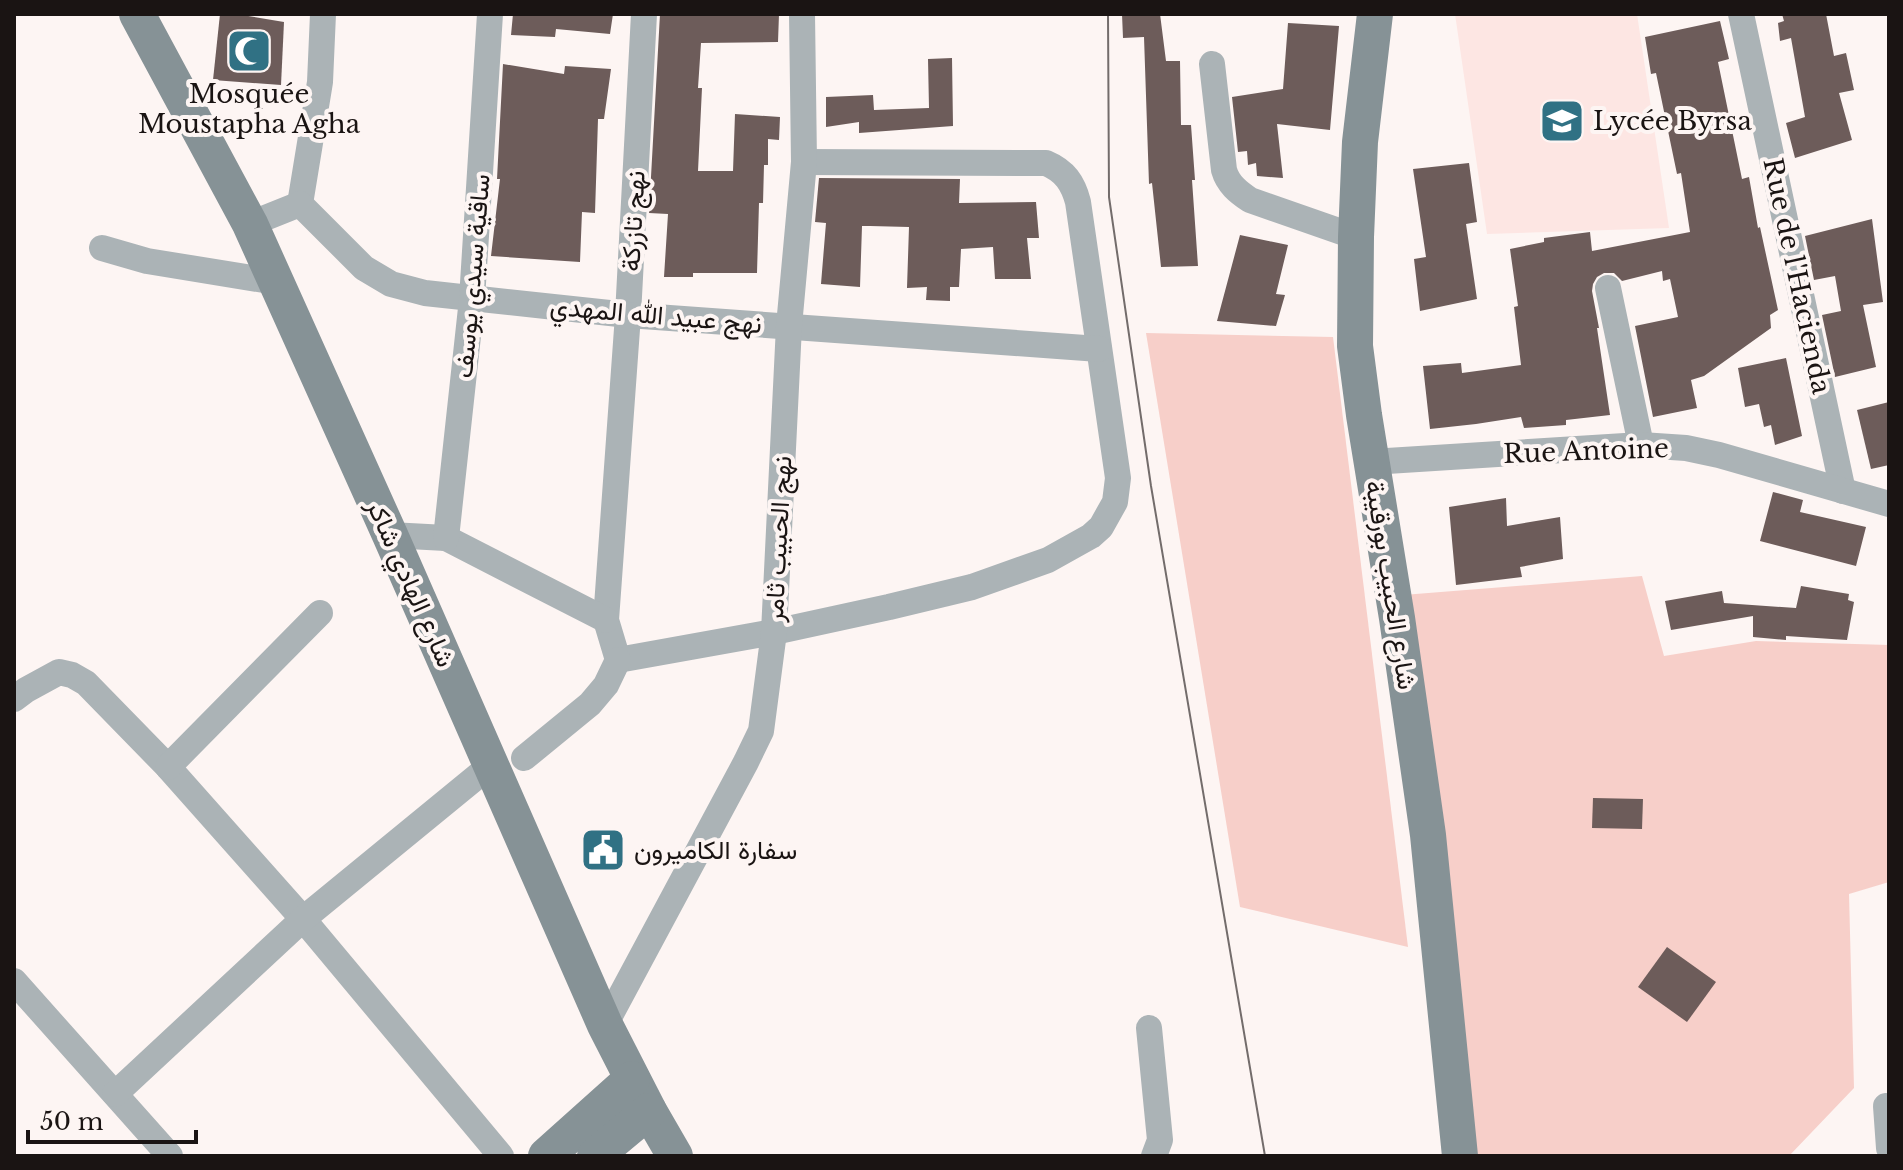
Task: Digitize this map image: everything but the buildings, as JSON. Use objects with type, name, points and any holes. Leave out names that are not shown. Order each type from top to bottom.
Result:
[{"type":"street","name":"شارع الهادي شاكر","points":[[137,14],[250,224],[390,535],[508,762],[605,1025],[675,1156]]},
{"type":"street","points":[[250,224],[300,204],[320,82],[323,14]]},
{"type":"street","name":"ساقية سيدي يوسف","points":[[446,538],[472,299],[490,14]]},
{"type":"street","name":"نهج تازركة","points":[[606,620],[628,315],[644,14]]},
{"type":"street","name":"نهج الحبيب ثامر","points":[[605,1025],[761,731],[774,632],[789,326],[804,162],[802,14]]},
{"type":"street","name":"شارع الحبيب بورقيبة","points":[[1375,14],[1360,142],[1355,346],[1428,835],[1460,1156]]},
{"type":"street","name":"Rue de l'Hacienda","points":[[1741,14],[1843,491]]},
{"type":"street","points":[[1212,64],[1224,170],[1232,185],[1250,200],[1356,237]]},
{"type":"street","points":[[618,660],[774,632],[972,587],[1048,560],[1091,536],[1107,518],[1115,502],[1118,478],[1078,202],[1070,181],[1058,168],[1046,163],[804,162]]},
{"type":"street","name":"نهج عبيد الله المهدي","points":[[300,204],[364,268],[391,284],[425,293],[628,315],[1099,349]]},
{"type":"street","points":[[102,248],[147,261],[276,282]]},
{"type":"street","points":[[1608,288],[1641,445]]},
{"type":"street","name":"Rue Antoine","points":[[1371,462],[1641,445],[1686,448],[1889,504]]},
{"type":"street","points":[[115,1094],[303,919],[508,762],[590,704],[606,685],[618,660],[606,620],[446,538],[390,535]]},
{"type":"street","points":[[168,767],[320,613]]},
{"type":"street","points":[[18,688],[59,672],[86,683],[168,767],[303,919],[501,1156]]},
{"type":"street","points":[[14,981],[170,1156]]},
{"type":"street","points":[[1149,1028],[1160,1140],[1154,1156]]},
{"type":"street","points":[[546,1156],[632,1079]]},
{"type":"street","points":[[1886,1106],[1889,1148]]},
{"type":"street","points":[[595,1156],[649,1111]]},
{"type":"shaded area","name":"Lycée Byrsa","points":[[1455,14],[1637,14],[1669,228],[1487,234]]},
{"type":"shaded area","points":[[1146,333],[1333,337],[1408,947],[1240,907]]},
{"type":"shaded area","points":[[1642,576],[1664,656],[1756,641],[1889,645],[1889,882],[1849,894],[1854,1088],[1789,1156],[1465,1156],[1403,595]]},
{"type":"tram line","points":[[1108,14],[1109,197],[1151,486],[1265,1156]]},
{"type":"place","name":"Mosquée Moustapha Agha","points":[[249,51]]},
{"type":"place","name":"Lycée Byrsa","points":[[1562,121]]},
{"type":"place","name":"سفارة الكاميرون","points":[[603,850]]}]
